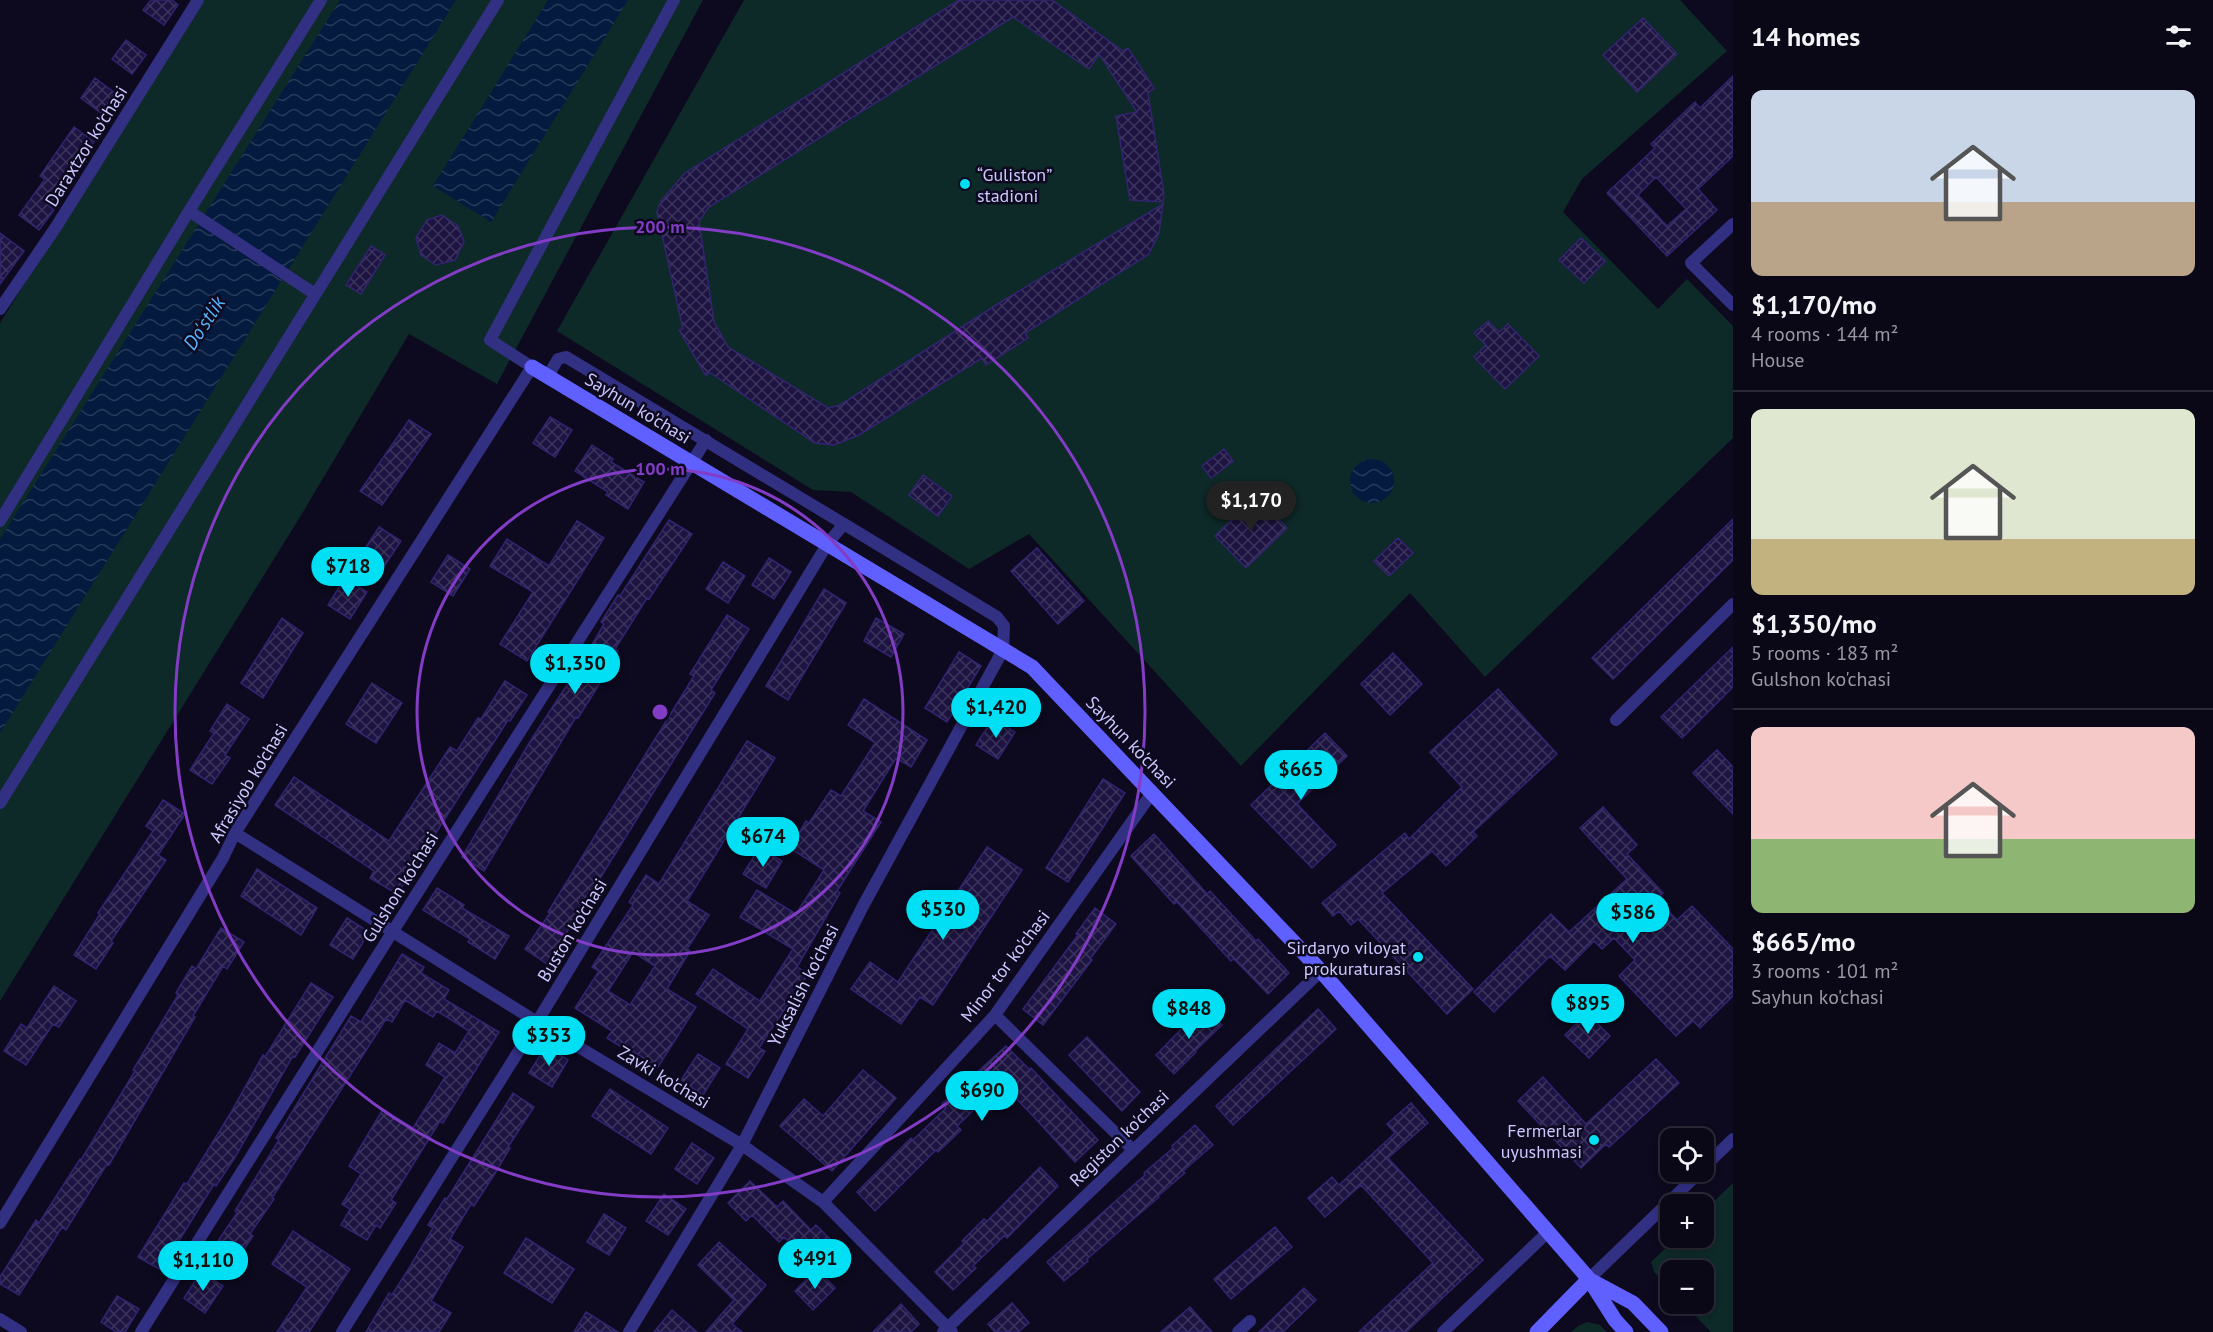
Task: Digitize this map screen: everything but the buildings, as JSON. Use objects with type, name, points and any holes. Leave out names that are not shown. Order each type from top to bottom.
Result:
[{"type":"street","name":"Daraxtzor ko'chasi","points":[[0,309],[56,227],[198,0]]},
{"type":"street","points":[[0,521],[321,0]]},
{"type":"street","points":[[0,803],[498,0]]},
{"type":"street","points":[[532,367],[490,340],[674,0]]},
{"type":"street","points":[[189,211],[315,294]]},
{"type":"street","points":[[1733,224],[1691,263],[1733,305]]},
{"type":"street","points":[[548,376],[558,359],[566,357],[706,440],[997,617],[1004,626],[1003,650]]},
{"type":"street","name":"Sayhun ko'chasi","points":[[532,367],[1032,667],[1321,971],[1589,1280],[1615,1320],[1626,1332]]},
{"type":"street","name":"Afrasiyob ko'chasi","points":[[0,1222],[223,858],[236,833],[532,367]]},
{"type":"street","name":"Gulshon ko'chasi","points":[[141,1332],[706,440]]},
{"type":"street","name":"Buston ko'chasi","points":[[342,1332],[537,1022],[828,543],[844,524]]},
{"type":"street","points":[[1616,720],[1733,604]]},
{"type":"street","name":"Yuksalish ko'chasi","points":[[629,1332],[742,1145],[863,906],[1003,650]]},
{"type":"street","name":"Minor tor ko'chasi","points":[[823,1202],[995,1015],[1152,793]]},
{"type":"street","name":"Zavki ko'chasi","points":[[236,833],[537,1022],[742,1145],[823,1202],[948,1330]]},
{"type":"street","name":"Registon ko'chasi","points":[[948,1330],[1321,971]]},
{"type":"street","points":[[995,1015],[1133,1150]]},
{"type":"street","points":[[1714,1157],[1733,1139]]},
{"type":"street","points":[[1537,1332],[1690,1182]]},
{"type":"street","points":[[1443,1332],[1548,1232]]},
{"type":"street","name":"Sayhun ko'chasi","points":[[1589,1280],[1633,1303],[1661,1332]]},
{"type":"street","points":[[0,1319],[21,1332]]},
{"type":"street","points":[[1238,1332],[1250,1322]]},
{"type":"green space","points":[[202,0],[703,0],[497,384],[409,334],[300,517],[0,1001],[0,323]]},
{"type":"green space","points":[[744,0],[1680,0],[1727,51],[1582,179],[1563,212],[1658,309],[1687,279],[1733,326],[1733,438],[1485,677],[1410,593],[1241,766],[1029,534],[969,569],[851,492],[813,490],[557,331]]},
{"type":"green space","points":[[1733,1183],[1733,1332],[1711,1332],[1694,1314],[1714,1314],[1714,1260],[1660,1260],[1660,1278],[1654,1272],[1651,1262],[1666,1248],[1714,1248],[1714,1201]]},
{"type":"green space","points":[[1587,1322],[1600,1325],[1607,1332],[1571,1332]]},
{"type":"water","name":"Do'stlik","points":[[340,0],[456,0],[0,733],[0,539]]},
{"type":"water","points":[[548,0],[628,0],[491,222],[433,186]]},
{"type":"water","points":[[1372,459],[1381,460],[1388,465],[1393,472],[1393,490],[1388,497],[1381,502],[1372,503],[1363,502],[1356,497],[1351,490],[1350,481],[1351,472],[1356,465],[1363,460]]},
{"type":"place","name":"“Guliston” stadioni","points":[[965,184]]},
{"type":"place","name":"Sirdaryo viloyat prokuraturasi","points":[[1418,957]]},
{"type":"place","name":"Fermerlar uyushmasi","points":[[1594,1140]]}]
